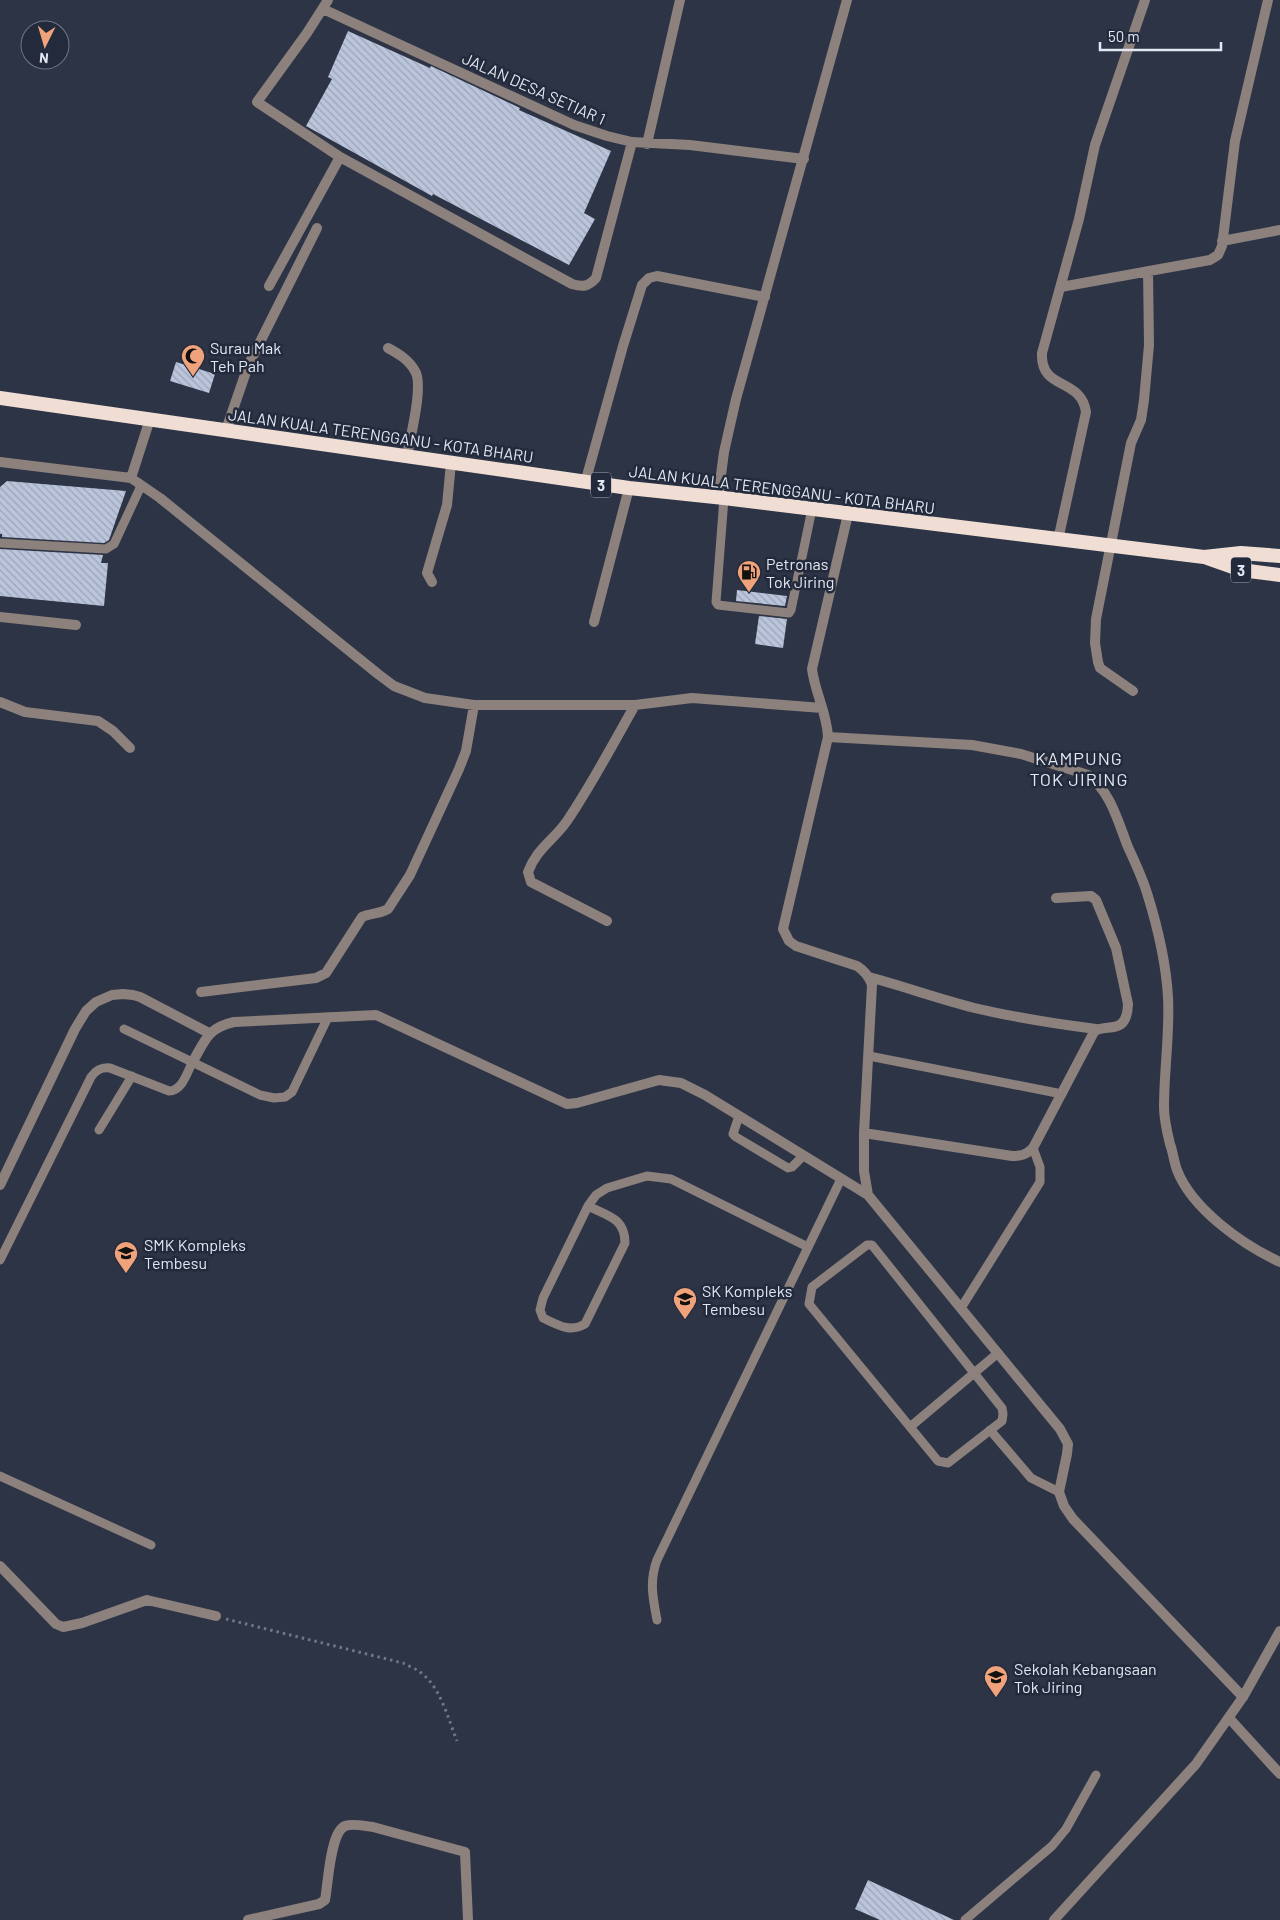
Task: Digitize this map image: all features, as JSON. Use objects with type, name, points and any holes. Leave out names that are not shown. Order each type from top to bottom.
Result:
[{"type":"highway","name":"JALAN KUALA TERENGGANU - KOTA BHARU","points":[[0,398],[585,483],[1204,557]]},
{"type":"highway","name":"3","points":[[1204,557],[1241,553],[1280,556]]},
{"type":"highway","name":"3","points":[[1204,557],[1241,570],[1280,575]]},
{"type":"street","points":[[647,144],[680,0]]},
{"type":"street","points":[[721,498],[729,429],[847,0]]},
{"type":"street","points":[[1058,540],[1086,412],[1085,403],[1079,394],[1044,371],[1042,352],[1061,287],[1095,145],[1145,0]]},
{"type":"street","points":[[1061,287],[1210,260],[1218,255],[1222,241],[1235,141],[1268,0]]},
{"type":"street","name":"JALAN DESA SETIAR 1","points":[[340,157],[256,102],[326,4],[574,125],[607,136],[647,144],[690,145],[804,159]]},
{"type":"street","points":[[269,286],[340,157],[572,284],[590,285],[596,278],[632,142]]},
{"type":"street","points":[[226,430],[248,366],[317,228]]},
{"type":"street","points":[[1222,241],[1280,230]]},
{"type":"street","points":[[1133,691],[1100,668],[1095,643],[1096,625],[1110,546],[1131,443],[1142,413],[1149,345],[1148,271]]},
{"type":"street","points":[[585,483],[623,346],[642,285],[645,281],[657,276],[765,297]]},
{"type":"street","points":[[388,348],[404,358],[416,372],[419,384],[407,456]]},
{"type":"street","points":[[131,478],[150,419]]},
{"type":"street","points":[[0,462],[131,478],[160,498],[394,686],[425,698],[474,704],[635,705],[692,698],[822,708]]},
{"type":"street","points":[[432,582],[427,573],[447,505],[451,463]]},
{"type":"street","points":[[594,622],[629,488]]},
{"type":"street","points":[[848,514],[812,670],[813,679],[827,721],[828,737],[783,929],[789,941],[796,946],[857,966],[864,970],[869,977],[873,993],[864,1132],[864,1171],[868,1195]]},
{"type":"street","points":[[0,617],[76,625]]},
{"type":"street","points":[[0,702],[25,712],[98,721],[113,731],[130,748]]},
{"type":"street","points":[[201,992],[316,978],[326,974],[362,917],[388,909],[410,874],[459,769],[466,751],[474,704]]},
{"type":"street","points":[[607,922],[531,882],[528,872],[535,855],[565,823],[586,792],[635,705]]},
{"type":"street","points":[[828,737],[972,745],[1022,754],[1088,775],[1097,782],[1109,798],[1147,892],[1163,960],[1168,996],[1164,1109],[1167,1132],[1178,1171],[1194,1198],[1210,1215],[1235,1234],[1280,1262]]},
{"type":"street","points":[[869,977],[933,997],[1032,1020],[1096,1030],[1115,1027],[1127,1015],[1128,1004],[1116,948],[1093,897],[1056,898]]},
{"type":"street","points":[[0,1185],[75,1029],[86,1011],[96,1002],[112,995],[133,995],[210,1033]]},
{"type":"street","points":[[192,1063],[210,1033],[221,1025],[234,1022],[376,1016],[567,1104],[578,1103],[659,1080],[681,1083],[739,1116],[868,1195],[1060,1429],[1068,1444],[1059,1492],[1064,1506],[1073,1519],[1243,1697]]},
{"type":"street","points":[[864,1132],[1012,1156],[1021,1156],[1028,1153],[1033,1148],[1096,1030]]},
{"type":"street","points":[[0,1566],[56,1624],[63,1627],[82,1623],[147,1600],[216,1616]]},
{"type":"street","points":[[1054,1920],[1196,1764],[1243,1697],[1280,1631]]},
{"type":"street","points":[[1229,1718],[1280,1774]]},
{"type":"street","points":[[248,1920],[319,1904],[325,1900],[333,1851],[339,1831],[345,1826],[360,1825],[465,1852],[468,1920]]},
{"type":"lane","points":[[0,543],[106,549],[114,544],[141,486]]},
{"type":"lane","points":[[721,498],[716,602],[718,605],[789,613],[812,509]]},
{"type":"lane","points":[[124,1029],[260,1095],[274,1098],[285,1097],[292,1092],[328,1017]]},
{"type":"lane","points":[[869,1056],[1062,1094]]},
{"type":"lane","points":[[0,1260],[95,1072],[110,1068],[169,1092],[179,1088],[192,1063]]},
{"type":"lane","points":[[99,1130],[132,1076]]},
{"type":"lane","points":[[739,1116],[733,1134],[736,1137],[788,1168],[792,1167],[803,1156]]},
{"type":"lane","points":[[961,1308],[1040,1182],[1040,1167],[1033,1148]]},
{"type":"lane","points":[[588,1206],[620,1223],[625,1232],[625,1243],[585,1324],[577,1329],[567,1329],[543,1318],[540,1310],[543,1298],[588,1206],[596,1195],[607,1188],[647,1176],[658,1176],[671,1180],[808,1247]]},
{"type":"lane","points":[[657,1620],[652,1589],[653,1570],[657,1560],[842,1179]]},
{"type":"lane","points":[[867,1245],[872,1245],[1002,1408],[1002,1421],[948,1462],[938,1461],[910,1427],[809,1304],[812,1287],[867,1245]]},
{"type":"lane","points":[[910,1427],[998,1353]]},
{"type":"lane","points":[[990,1430],[1031,1478],[1059,1492]]},
{"type":"lane","points":[[0,1476],[151,1545]]},
{"type":"lane","points":[[966,1920],[1052,1846],[1066,1829],[1096,1775]]},
{"type":"path","points":[[216,1616],[403,1664],[420,1671],[430,1681],[437,1693],[457,1741]]},
{"type":"building","points":[[348,31],[430,68],[431,66],[520,108],[519,110],[611,151],[584,213],[595,219],[569,265],[433,194],[432,196],[306,126],[332,79],[328,77]]},
{"type":"building","name":"Surau Mak Teh Pah","points":[[176,362],[215,374],[209,393],[170,381]]},
{"type":"building","points":[[7,481],[126,491],[109,540],[104,543],[2,537],[2,534],[0,534],[0,487]]},
{"type":"building","points":[[0,549],[103,555],[101,563],[108,563],[104,606],[0,596]]},
{"type":"building","points":[[737,590],[787,596],[785,606],[736,601]]},
{"type":"building","points":[[759,616],[787,619],[783,648],[755,644]]},
{"type":"building","points":[[868,1880],[954,1920],[880,1920],[855,1909]]},
{"type":"place","name":"Surau Mak Teh Pah","points":[[193,377]]},
{"type":"place","name":"Petronas Tok Jiring","points":[[749,593]]},
{"type":"place","name":"SMK Kompleks Tembesu","points":[[126,1274]]},
{"type":"place","name":"SK Kompleks Tembesu","points":[[685,1320]]},
{"type":"place","name":"Sekolah Kebangsaan Tok Jiring","points":[[996,1698]]},
{"type":"district","name":"KAMPUNG TOK JIRING","points":[[1079,768]]}]
